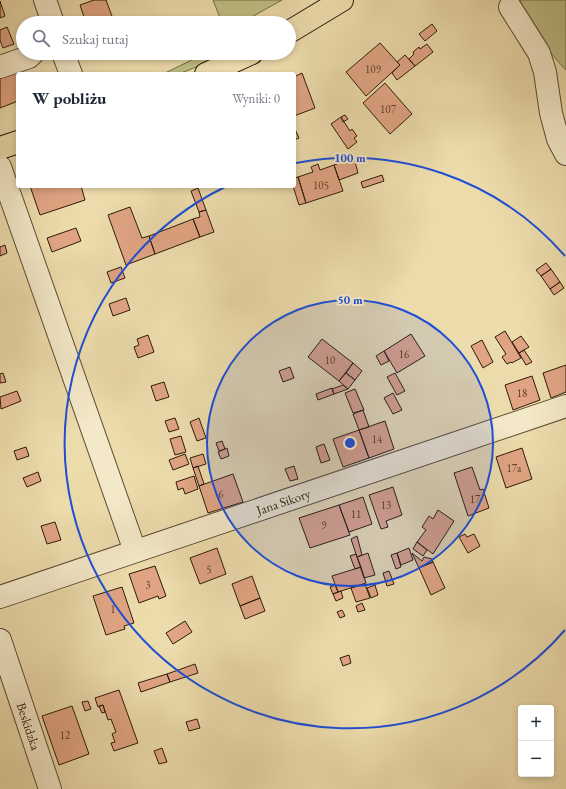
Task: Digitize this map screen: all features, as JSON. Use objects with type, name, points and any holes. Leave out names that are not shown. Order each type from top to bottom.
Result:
[{"type":"main road","points":[[296,28],[342,0]]},
{"type":"main road","points":[[210,72],[237,60]]},
{"type":"main road","points":[[0,148],[16,143]]},
{"type":"street","points":[[45,0],[51,16]]},
{"type":"street","points":[[510,7],[538,53],[545,72],[551,112],[558,139],[566,154]]},
{"type":"street","points":[[0,66],[19,60]]},
{"type":"street","points":[[66,60],[70,72]]},
{"type":"street","points":[[0,167],[135,551]]},
{"type":"street","name":"Jana Sikory","points":[[0,597],[566,406]]},
{"type":"street","name":"Beskidzka","points":[[0,640],[50,789]]},
{"type":"green space","points":[[213,0],[282,0],[253,16],[219,16]]},
{"type":"green space","points":[[521,0],[566,0],[566,70],[545,46],[516,3]]},
{"type":"green space","points":[[192,60],[213,60],[184,72],[167,72]]},
{"type":"building","points":[[94,0],[106,0],[112,16],[84,16],[80,5]]},
{"type":"building","points":[[0,1],[5,16],[0,18]]},
{"type":"building","points":[[432,24],[437,31],[425,41],[419,34]]},
{"type":"building","points":[[7,27],[14,44],[3,48],[0,40],[0,30]]},
{"type":"building","points":[[380,43],[400,65],[366,96],[346,72]]},
{"type":"building","points":[[427,44],[433,52],[415,66],[409,59],[414,54],[413,52],[419,47],[420,49]]},
{"type":"building","points":[[405,55],[415,66],[397,80],[392,73],[400,65],[397,62]]},
{"type":"building","points":[[15,69],[16,72],[16,102],[0,108],[0,74]]},
{"type":"building","points":[[302,73],[315,108],[296,115],[296,76]]},
{"type":"building","points":[[385,83],[412,114],[390,134],[363,103]]},
{"type":"building","points":[[345,115],[348,119],[343,122],[341,117]]},
{"type":"building","points":[[341,117],[350,131],[352,129],[357,136],[354,138],[357,142],[348,149],[331,124]]},
{"type":"building","points":[[296,131],[299,138],[296,139]]},
{"type":"building","points":[[354,158],[358,173],[339,180],[334,165]]},
{"type":"building","points":[[318,164],[320,170],[334,165],[343,191],[306,203],[298,177],[313,172],[311,167]]},
{"type":"building","points":[[382,175],[384,181],[363,188],[361,182]]},
{"type":"building","points":[[298,177],[306,203],[299,205],[294,188],[296,188],[296,178]]},
{"type":"building","points":[[31,188],[82,188],[85,200],[40,215]]},
{"type":"building","points":[[198,188],[206,210],[199,212],[191,191]]},
{"type":"building","points":[[130,207],[142,238],[149,236],[155,254],[126,265],[108,215]]},
{"type":"building","points":[[206,210],[214,232],[200,237],[193,219],[200,217],[199,212]]},
{"type":"building","points":[[193,219],[200,237],[155,254],[149,236]]},
{"type":"building","points":[[76,228],[81,241],[52,252],[47,238]]},
{"type":"building","points":[[5,245],[7,253],[0,256],[0,247]]},
{"type":"building","points":[[546,263],[551,269],[541,276],[536,270]]},
{"type":"building","points":[[121,267],[125,278],[111,283],[107,272]]},
{"type":"building","points":[[551,269],[560,282],[550,289],[541,276]]},
{"type":"building","points":[[560,282],[564,288],[554,295],[550,289]]},
{"type":"building","points":[[126,298],[130,310],[113,316],[109,304]]},
{"type":"building","points":[[505,331],[521,358],[507,364],[502,357],[506,354],[495,337]]},
{"type":"building","points":[[411,334],[425,356],[397,373],[384,351]]},
{"type":"building","points":[[148,335],[154,352],[138,358],[134,347],[139,345],[137,339]]},
{"type":"building","points":[[521,336],[529,347],[519,353],[512,342]]},
{"type":"building","points":[[322,339],[353,363],[339,381],[308,357]]},
{"type":"building","points":[[482,340],[493,362],[483,368],[471,346]]},
{"type":"building","points":[[524,350],[532,362],[526,365],[519,353]]},
{"type":"building","points":[[384,351],[389,361],[381,365],[376,356]]},
{"type":"building","points":[[353,363],[362,371],[355,380],[346,373]]},
{"type":"building","points":[[566,365],[566,392],[551,398],[543,373]]},
{"type":"building","points":[[290,367],[294,378],[283,382],[279,371]]},
{"type":"building","points":[[3,373],[6,382],[0,383],[0,374]]},
{"type":"building","points":[[346,373],[355,380],[348,389],[339,381]]},
{"type":"building","points":[[395,373],[405,391],[397,395],[387,377]]},
{"type":"building","points":[[532,376],[540,400],[513,410],[505,385]]},
{"type":"building","points":[[164,382],[169,397],[156,401],[151,386]]},
{"type":"building","points":[[343,385],[348,389],[334,394],[332,389]]},
{"type":"building","points":[[332,388],[334,394],[318,400],[316,394]]},
{"type":"building","points":[[355,389],[364,410],[353,413],[345,393]]},
{"type":"building","points":[[17,391],[21,401],[1,409],[0,397]]},
{"type":"building","points":[[393,393],[402,410],[393,414],[384,398]]},
{"type":"building","points":[[363,410],[369,427],[359,430],[353,414]]},
{"type":"building","points":[[175,418],[179,429],[169,432],[165,421]]},
{"type":"building","points":[[199,418],[206,438],[197,441],[190,422]]},
{"type":"building","points":[[385,421],[394,449],[369,458],[359,430]]},
{"type":"building","points":[[359,430],[369,458],[343,467],[333,439]]},
{"type":"building","points":[[181,436],[186,452],[175,455],[170,439]]},
{"type":"building","points":[[222,441],[225,449],[219,451],[216,443]]},
{"type":"building","points":[[324,444],[330,460],[321,463],[316,447]]},
{"type":"building","points":[[26,447],[29,456],[17,460],[14,451]]},
{"type":"building","points":[[227,448],[229,456],[221,459],[218,452]]},
{"type":"building","points":[[522,448],[532,479],[506,488],[496,457]]},
{"type":"building","points":[[185,454],[189,464],[173,470],[169,460]]},
{"type":"building","points":[[203,454],[206,464],[193,468],[190,458]]},
{"type":"building","points":[[198,466],[204,484],[199,486],[193,468]]},
{"type":"building","points":[[294,466],[298,479],[290,481],[285,469]]},
{"type":"building","points":[[472,467],[480,490],[483,489],[489,508],[468,516],[454,473]]},
{"type":"building","points":[[38,472],[41,481],[27,487],[23,478]]},
{"type":"building","points":[[233,474],[243,502],[208,513],[199,486]]},
{"type":"building","points":[[194,476],[198,489],[185,494],[183,488],[178,490],[176,482]]},
{"type":"building","points":[[393,487],[402,515],[386,521],[388,527],[381,529],[369,495]]},
{"type":"building","points":[[363,497],[372,524],[349,532],[339,505]]},
{"type":"building","points":[[339,505],[350,535],[310,548],[299,518]]},
{"type":"building","points":[[438,510],[454,521],[433,554],[417,542],[426,530],[422,527],[429,516],[433,519]]},
{"type":"building","points":[[55,522],[61,540],[47,544],[41,526]]},
{"type":"building","points":[[465,534],[467,537],[474,534],[480,546],[468,553],[459,537]]},
{"type":"building","points":[[357,536],[362,555],[357,557],[351,539]]},
{"type":"building","points":[[417,542],[427,550],[423,556],[413,549]]},
{"type":"building","points":[[217,548],[226,574],[200,584],[190,558]]},
{"type":"building","points":[[409,548],[413,560],[401,565],[397,553]]},
{"type":"building","points":[[368,553],[375,575],[364,578],[357,557]]},
{"type":"building","points":[[397,553],[401,567],[396,569],[391,555]]},
{"type":"building","points":[[412,553],[422,561],[424,557],[432,559],[433,562],[419,568]]},
{"type":"building","points":[[356,554],[361,567],[355,569],[350,556]]},
{"type":"building","points":[[433,562],[445,588],[431,595],[419,568]]},
{"type":"building","points":[[155,566],[166,596],[159,599],[158,596],[139,603],[129,574]]},
{"type":"building","points":[[361,567],[366,583],[338,592],[332,576]]},
{"type":"building","points":[[389,571],[394,584],[387,586],[383,573]]},
{"type":"building","points":[[252,576],[260,598],[240,606],[232,584]]},
{"type":"building","points":[[365,584],[370,598],[356,602],[351,588]]},
{"type":"building","points":[[335,585],[338,592],[333,594],[330,587]]},
{"type":"building","points":[[375,585],[378,595],[371,598],[367,588]]},
{"type":"building","points":[[122,587],[134,623],[124,626],[125,629],[106,635],[93,596]]},
{"type":"building","points":[[341,591],[343,598],[336,601],[333,594]]},
{"type":"building","points":[[260,598],[265,611],[245,619],[240,606]]},
{"type":"building","points":[[362,603],[365,610],[358,612],[356,606]]},
{"type":"building","points":[[342,610],[345,616],[340,618],[337,612]]},
{"type":"building","points":[[185,621],[192,632],[173,644],[166,633]]},
{"type":"building","points":[[349,655],[351,663],[343,666],[340,658]]},
{"type":"building","points":[[195,664],[198,673],[170,682],[167,674]]},
{"type":"building","points":[[167,674],[170,682],[141,692],[138,683]]},
{"type":"building","points":[[119,690],[138,743],[114,751],[111,743],[115,742],[112,734],[116,732],[111,719],[108,720],[103,705],[98,707],[95,698]]},
{"type":"building","points":[[88,701],[91,709],[85,711],[82,702]]},
{"type":"building","points":[[103,705],[105,712],[102,713],[99,706]]},
{"type":"building","points":[[72,706],[89,754],[59,765],[42,716]]},
{"type":"building","points":[[197,719],[200,728],[189,731],[186,722]]},
{"type":"building","points":[[162,748],[167,762],[159,764],[154,751]]}]
